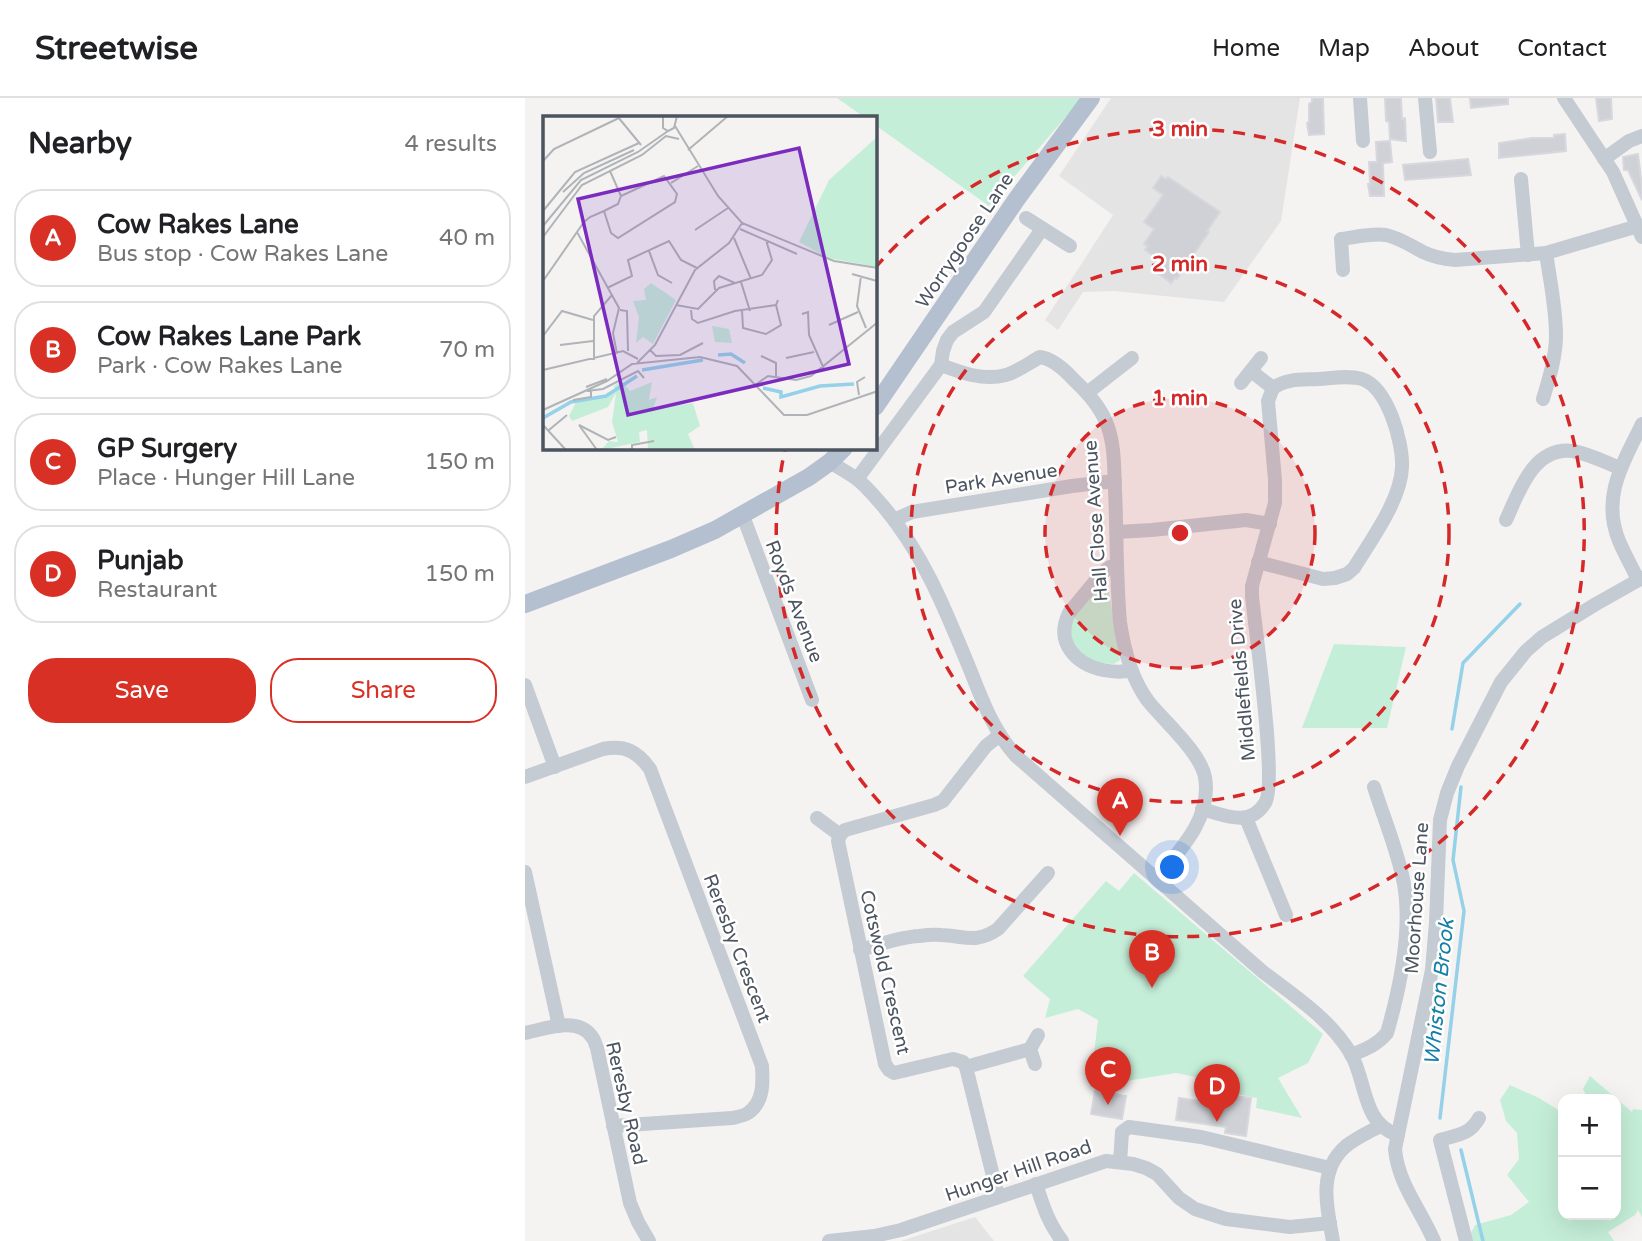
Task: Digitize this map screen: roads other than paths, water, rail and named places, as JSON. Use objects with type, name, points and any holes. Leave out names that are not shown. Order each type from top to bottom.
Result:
[{"type":"main road","name":"Worrygoose Lane","points":[[877,404],[1016,200],[1091,98]]},
{"type":"main road","points":[[525,604],[715,530],[809,477],[830,463],[842,450]]},
{"type":"street","points":[[1360,98],[1363,141]]},
{"type":"street","points":[[1425,98],[1430,152]]},
{"type":"street","points":[[1343,270],[1341,239],[1367,235],[1386,235],[1424,253],[1455,260],[1546,253],[1640,231],[1613,172],[1564,98]]},
{"type":"street","points":[[1604,159],[1629,141],[1642,136]]},
{"type":"street","points":[[1521,179],[1528,255]]},
{"type":"street","points":[[1026,218],[1070,246]]},
{"type":"street","points":[[857,479],[941,365],[947,340],[953,332],[984,312],[1042,229]]},
{"type":"street","points":[[1543,400],[1550,377],[1556,336],[1546,253]]},
{"type":"street","name":"Hall Close Avenue","points":[[941,365],[971,376],[990,377],[1007,375],[1040,357],[1048,358],[1067,372],[1087,393],[1106,422],[1112,439],[1120,622],[1125,650],[1131,670],[1147,699],[1199,761],[1205,777],[1205,795],[1197,825],[1157,878]]},
{"type":"street","points":[[1087,393],[1132,358]]},
{"type":"street","points":[[1241,383],[1261,358]]},
{"type":"street","points":[[1251,371],[1273,388],[1287,380],[1349,377],[1363,380],[1375,387],[1384,400],[1398,434],[1402,467],[1394,500],[1354,568],[1347,574],[1323,579],[1258,562]]},
{"type":"street","name":"Middlefields Drive","points":[[1246,818],[1265,804],[1269,792],[1268,744],[1252,586],[1275,503],[1268,401],[1273,388]]},
{"type":"street","points":[[1640,579],[1618,539],[1612,506],[1614,484],[1642,424]]},
{"type":"street","points":[[1506,520],[1531,471],[1556,452],[1582,453],[1620,468]]},
{"type":"street","points":[[830,463],[857,479],[869,490],[894,520],[926,567],[992,723],[1016,756],[1331,1028],[1352,1055],[1371,1113],[1385,1131],[1398,1135]]},
{"type":"street","name":"Park Avenue","points":[[894,520],[912,512],[1115,481]]},
{"type":"street","name":"Royds Avenue","points":[[743,516],[812,700]]},
{"type":"street","points":[[1117,532],[1246,520],[1270,524]]},
{"type":"street","points":[[1117,565],[1102,572],[1069,613],[1065,620],[1065,633],[1070,652],[1083,664],[1118,673],[1131,670]]},
{"type":"street","name":"Moorhouse Lane","points":[[1416,1207],[1407,1192],[1396,1162],[1395,1149],[1432,970],[1436,922],[1437,843],[1447,793],[1501,682],[1526,651],[1542,638],[1640,579]]},
{"type":"street","points":[[525,685],[555,767],[525,777]]},
{"type":"street","points":[[817,818],[840,835],[845,830],[943,801],[986,746],[1000,736]]},
{"type":"street","name":"Reresby Crescent","points":[[555,767],[603,749],[616,747],[631,750],[643,758],[650,769],[762,1066],[764,1086],[758,1101],[748,1113],[731,1118],[613,1126]]},
{"type":"street","points":[[1352,1055],[1373,1047],[1387,1033],[1402,964],[1407,914],[1399,865],[1374,787]]},
{"type":"street","points":[[1202,809],[1239,819],[1246,818],[1286,915]]},
{"type":"street","name":"Cotswold Crescent","points":[[840,835],[839,848],[885,1064],[894,1073],[953,1059],[963,1062],[966,1067]]},
{"type":"street","points":[[525,872],[559,1026],[525,1033]]},
{"type":"street","points":[[860,950],[916,936],[941,935],[970,939],[990,935],[1048,873]]},
{"type":"street","name":"Reresby Road","points":[[559,1026],[573,1025],[592,1035],[629,1203],[649,1241]]},
{"type":"street","points":[[998,1196],[966,1067],[1030,1049],[1038,1035]]},
{"type":"street","points":[[1030,1049],[1035,1064]]},
{"type":"street","points":[[1466,1241],[1440,1140],[1470,1131],[1479,1118]]},
{"type":"street","points":[[1333,1241],[1325,1192],[1329,1168],[1345,1147],[1380,1126]]},
{"type":"street","points":[[1120,1162],[1122,1132],[1129,1127],[1201,1137],[1329,1168]]},
{"type":"street","name":"Hunger Hill Road","points":[[829,1241],[901,1230],[1106,1161],[1133,1164],[1157,1174],[1179,1198],[1195,1209],[1226,1219],[1290,1227],[1330,1223]]},
{"type":"street","points":[[1036,1184],[1050,1225],[1062,1241]]},
{"type":"street","points":[[1416,1207],[1415,1218],[1425,1241]]},
{"type":"street","points":[[1416,1207],[1434,1241]]},
{"type":"waterway","name":"Whiston Brook","points":[[1452,729],[1463,663],[1520,604]]},
{"type":"waterway","name":"Whiston Brook","points":[[1440,1118],[1464,911],[1453,860],[1461,787]]},
{"type":"waterway","name":"Whiston Brook","points":[[1461,1150],[1483,1241]]},
{"type":"place","name":"Cow Rakes Lane","points":[[1120,836]]},
{"type":"place","name":"Cow Rakes Lane Park","points":[[1152,988]]},
{"type":"place","name":"GP Surgery","points":[[1108,1105]]},
{"type":"place","name":"Punjab","points":[[1217,1122]]}]
